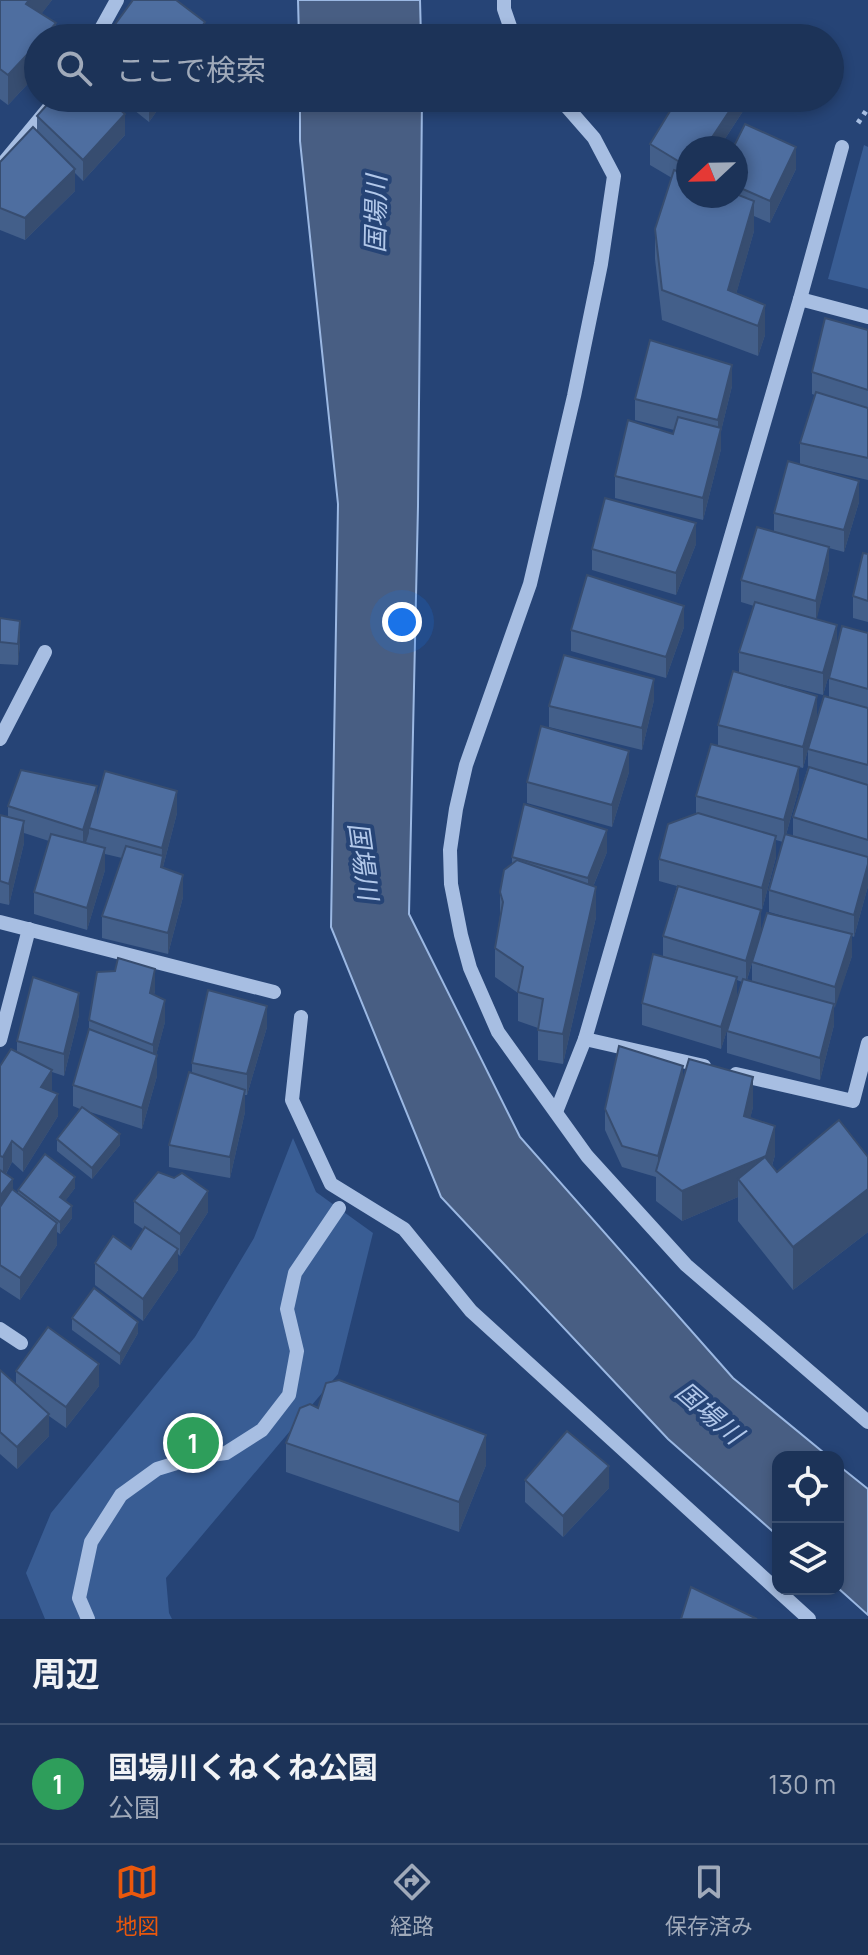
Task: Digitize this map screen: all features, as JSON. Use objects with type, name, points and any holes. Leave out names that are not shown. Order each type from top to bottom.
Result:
[{"type":"street","points":[[104,24],[117,0]]},
{"type":"street","points":[[504,0],[509,24]]},
{"type":"street","points":[[0,167],[45,112]]},
{"type":"street","points":[[571,112],[594,138],[614,176],[601,264],[574,396],[530,584],[466,765],[450,850],[451,884],[470,968],[498,1032],[587,1156],[686,1265],[868,1422]]},
{"type":"street","points":[[556,1112],[585,1039],[842,147]]},
{"type":"street","points":[[800,299],[868,317]]},
{"type":"street","points":[[0,739],[45,652]]},
{"type":"street","points":[[0,922],[274,992]]},
{"type":"street","points":[[0,1040],[29,929]]},
{"type":"street","points":[[301,1017],[292,1100],[331,1184],[404,1229],[471,1311],[809,1619]]},
{"type":"street","points":[[585,1039],[853,1101],[868,1043]]},
{"type":"street","points":[[88,1619],[79,1598],[91,1542],[121,1495],[157,1469],[196,1457],[226,1453],[262,1430],[289,1395],[297,1351],[287,1309],[295,1273],[339,1208]]},
{"type":"street","points":[[0,1329],[21,1343]]},
{"type":"shaded area","points":[[864,145],[868,147],[868,289],[828,279]]},
{"type":"shaded area","points":[[293,1138],[316,1192],[373,1233],[338,1374],[166,1578],[172,1619],[45,1619],[26,1573],[51,1513],[195,1337],[254,1238]]},
{"type":"water","points":[[298,0],[420,0],[421,24],[299,24]]},
{"type":"water","name":"国場川","points":[[300,112],[422,112],[418,506],[409,914],[520,1137],[733,1378],[822,1451],[772,1451],[772,1531],[668,1439],[441,1197],[331,927],[338,504],[300,141]]},
{"type":"water","points":[[844,1470],[868,1489],[868,1615],[844,1593]]},
{"type":"building","points":[[0,0],[29,0],[26,4],[56,23],[24,24],[24,58],[8,75],[0,69]]},
{"type":"building","points":[[133,0],[176,0],[205,22],[204,24],[115,24]]},
{"type":"building","points":[[41,112],[125,114],[83,160],[37,116]]},
{"type":"building","points":[[669,112],[729,112],[713,136],[676,136],[676,160],[650,144]]},
{"type":"building","points":[[745,124],[796,147],[770,201],[748,191],[748,136],[739,136]]},
{"type":"building","points":[[33,127],[75,169],[25,218],[0,208],[0,162]]},
{"type":"building","points":[[674,170],[676,208],[748,208],[748,199],[754,201],[728,290],[765,305],[758,326],[662,290],[655,229]]},
{"type":"building","points":[[825,318],[868,330],[868,390],[812,372]]},
{"type":"building","points":[[650,340],[732,365],[718,420],[635,399]]},
{"type":"building","points":[[816,392],[868,408],[868,458],[800,443]]},
{"type":"building","points":[[678,417],[721,428],[703,498],[615,476],[628,420],[673,434]]},
{"type":"building","points":[[788,461],[859,481],[844,530],[774,513]]},
{"type":"building","points":[[605,498],[696,523],[676,573],[592,549]]},
{"type":"building","points":[[757,527],[829,547],[816,601],[741,580]]},
{"type":"building","points":[[863,553],[868,554],[868,601],[853,596]]},
{"type":"building","points":[[587,575],[684,606],[666,657],[571,630]]},
{"type":"building","points":[[755,602],[837,625],[823,673],[739,652]]},
{"type":"building","points":[[0,618],[20,621],[18,644],[0,642]]},
{"type":"building","points":[[842,626],[868,633],[868,689],[829,678]]},
{"type":"building","points":[[564,655],[654,679],[642,728],[549,706]]},
{"type":"building","points":[[733,671],[817,696],[803,747],[718,725]]},
{"type":"building","points":[[824,696],[868,708],[868,765],[808,749]]},
{"type":"building","points":[[541,726],[629,751],[612,805],[527,782]]},
{"type":"building","points":[[711,744],[799,767],[784,820],[696,796]]},
{"type":"building","points":[[809,767],[868,785],[868,840],[793,817]]},
{"type":"building","points":[[21,770],[97,786],[83,830],[8,806]]},
{"type":"building","points":[[105,771],[177,791],[162,848],[89,828]]},
{"type":"building","points":[[524,804],[607,830],[588,878],[512,857]]},
{"type":"building","points":[[698,813],[776,836],[762,888],[659,859],[668,824]]},
{"type":"building","points":[[0,815],[24,821],[9,884],[0,881]]},
{"type":"building","points":[[51,834],[105,848],[87,908],[34,892]]},
{"type":"building","points":[[785,834],[868,857],[854,915],[769,890]]},
{"type":"building","points":[[126,846],[163,856],[161,867],[183,875],[168,933],[102,916]]},
{"type":"building","points":[[517,860],[596,887],[563,1034],[538,1030],[543,999],[518,992],[523,967],[495,948],[503,902],[500,892],[504,870]]},
{"type":"building","points":[[678,886],[761,910],[746,961],[663,936]]},
{"type":"building","points":[[767,913],[852,934],[835,987],[752,962]]},
{"type":"building","points":[[653,954],[737,977],[721,1027],[642,1003]]},
{"type":"building","points":[[118,958],[155,969],[150,993],[165,1000],[153,1045],[89,1020],[97,972],[115,971]]},
{"type":"building","points":[[33,977],[79,993],[64,1054],[17,1041]]},
{"type":"building","points":[[743,979],[834,1004],[820,1058],[727,1031]]},
{"type":"building","points":[[208,990],[267,1006],[247,1074],[192,1063]]},
{"type":"building","points":[[89,1029],[157,1055],[142,1108],[73,1085]]},
{"type":"building","points":[[619,1046],[683,1066],[658,1156],[622,1146],[605,1109]]},
{"type":"building","points":[[11,1049],[52,1070],[41,1087],[58,1094],[23,1150],[12,1141],[3,1157],[0,1156],[0,1066]]},
{"type":"building","points":[[689,1059],[753,1077],[744,1116],[775,1126],[766,1156],[682,1191],[656,1171]]},
{"type":"building","points":[[189,1072],[245,1090],[230,1157],[169,1145]]},
{"type":"building","points":[[82,1107],[120,1134],[92,1168],[57,1139]]},
{"type":"building","points":[[839,1120],[868,1157],[868,1189],[793,1247],[738,1179],[765,1157],[777,1172]]},
{"type":"building","points":[[45,1154],[75,1177],[60,1197],[72,1206],[60,1222],[18,1190]]},
{"type":"building","points":[[0,1170],[13,1179],[0,1196]]},
{"type":"building","points":[[158,1172],[174,1178],[182,1173],[208,1191],[180,1234],[134,1201]]},
{"type":"building","points":[[12,1189],[57,1223],[20,1278],[0,1265],[0,1207]]},
{"type":"building","points":[[145,1227],[178,1249],[143,1299],[95,1263],[113,1236],[131,1249]]},
{"type":"building","points":[[94,1288],[138,1322],[120,1354],[72,1318]]},
{"type":"building","points":[[48,1327],[99,1364],[66,1407],[16,1371]]},
{"type":"building","points":[[0,1370],[49,1414],[17,1447],[0,1432]]},
{"type":"building","points":[[339,1380],[486,1435],[459,1502],[286,1443],[300,1408],[310,1404],[318,1408],[326,1383]]},
{"type":"building","points":[[567,1431],[609,1466],[563,1516],[525,1480]]},
{"type":"building","points":[[691,1587],[757,1619],[681,1619]]},
{"type":"place","name":"国場川くねくね公園","points":[[193,1443]]}]
